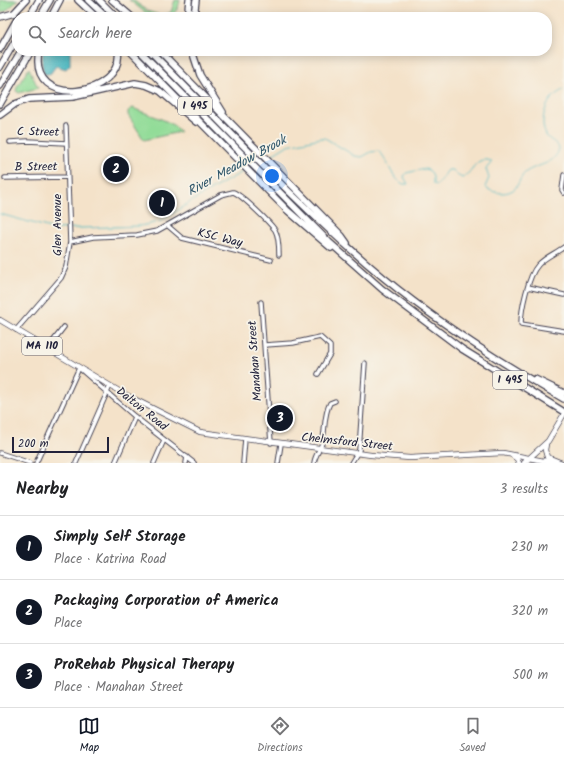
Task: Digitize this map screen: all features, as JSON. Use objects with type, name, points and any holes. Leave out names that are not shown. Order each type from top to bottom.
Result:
[{"type":"highway","points":[[15,12],[27,0]]},
{"type":"highway","points":[[21,12],[27,0]]},
{"type":"highway","points":[[32,12],[39,0]]},
{"type":"highway","points":[[43,12],[50,0]]},
{"type":"highway","points":[[55,12],[61,0]]},
{"type":"highway","points":[[78,0],[91,12]]},
{"type":"highway","points":[[88,0],[101,12]]},
{"type":"highway","points":[[99,0],[111,12]]},
{"type":"highway","points":[[110,0],[121,12]]},
{"type":"highway","points":[[110,0],[126,12]]},
{"type":"highway","points":[[187,12],[189,0]]},
{"type":"highway","points":[[195,12],[196,0]]},
{"type":"highway","points":[[0,17],[12,14]]},
{"type":"highway","points":[[0,49],[12,28]]},
{"type":"highway","points":[[0,67],[12,47]]},
{"type":"highway","points":[[0,86],[17,56]]},
{"type":"highway","points":[[0,104],[28,56]]},
{"type":"highway","points":[[39,56],[38,69],[45,81],[55,89],[68,91],[94,86],[107,80],[117,67],[118,56]]},
{"type":"highway","points":[[135,56],[314,234],[364,274]]},
{"type":"highway","name":"I 495","points":[[145,56],[257,170],[364,274],[449,340],[564,413]]},
{"type":"highway","name":"I 495","points":[[155,56],[299,202],[351,250],[414,301],[478,347],[509,367],[564,397]]},
{"type":"highway","points":[[165,56],[342,236],[351,250]]},
{"type":"highway","points":[[194,56],[200,75],[229,122]]},
{"type":"highway","points":[[0,115],[15,104],[29,99],[73,97],[124,84],[142,84],[163,93],[229,151]]},
{"type":"main road","name":"Chelmsford Street","points":[[0,320],[110,386],[196,430],[271,443],[355,453],[410,458],[509,453],[554,463]]},
{"type":"main road","points":[[562,463],[546,456],[545,448],[564,413]]},
{"type":"main road","points":[[524,463],[531,458],[548,440]]},
{"type":"main road","points":[[509,453],[514,456],[519,463]]},
{"type":"street","name":"Glen Avenue","points":[[16,330],[64,275],[70,242],[66,126]]},
{"type":"street","name":"C Street","points":[[10,142],[28,141],[66,143]]},
{"type":"street","points":[[564,175],[562,180],[562,190],[564,193]]},
{"type":"street","name":"B Street","points":[[5,178],[67,177]]},
{"type":"street","points":[[70,242],[94,237],[148,233],[168,226],[221,195],[234,192],[242,197],[275,230],[278,239],[279,255]]},
{"type":"street","name":"KSC Way","points":[[168,226],[182,238],[271,260]]},
{"type":"street","points":[[564,248],[537,265],[528,287],[521,324],[564,331]]},
{"type":"street","points":[[528,287],[564,295]]},
{"type":"street","name":"Manahan Street","points":[[261,302],[271,443]]},
{"type":"street","points":[[47,349],[64,327]]},
{"type":"street","points":[[265,345],[320,337],[328,343],[330,354],[318,374]]},
{"type":"street","points":[[351,463],[355,453],[359,450],[364,363]]},
{"type":"street","points":[[36,463],[79,368]]},
{"type":"street","name":"Dalton Road","points":[[79,368],[107,394],[194,463]]},
{"type":"street","points":[[76,463],[110,386]]},
{"type":"street","points":[[314,463],[322,444],[326,410],[330,403],[335,401]]},
{"type":"street","points":[[115,463],[136,417]]},
{"type":"street","points":[[243,463],[245,439]]},
{"type":"street","points":[[154,463],[164,440]]},
{"type":"street","points":[[278,463],[281,444]]},
{"type":"street","points":[[0,453],[30,463]]},
{"type":"street","points":[[186,463],[187,457]]},
{"type":"green space","points":[[0,0],[18,0],[6,11],[0,13]]},
{"type":"green space","points":[[129,0],[133,0],[150,12],[145,12]]},
{"type":"green space","points":[[175,0],[180,0],[178,8],[175,12],[171,12]]},
{"type":"green space","points":[[29,68],[38,88],[19,93],[16,91],[17,87]]},
{"type":"green space","points":[[133,108],[171,124],[180,132],[144,140],[128,115],[128,111]]},
{"type":"water","points":[[43,56],[70,56],[70,65],[66,69],[56,66],[50,74],[44,74],[42,65]]},
{"type":"waterway","name":"River Meadow Brook","points":[[267,158],[288,145],[325,138],[355,156],[362,157],[371,152],[378,151],[382,154],[394,176],[403,184],[408,184],[404,177],[406,173],[425,169],[430,171],[433,177],[433,184],[437,185],[448,170],[453,170],[462,178],[466,176],[478,162],[481,160],[486,160],[491,161],[491,163],[486,169],[489,178],[485,187],[490,190],[505,193],[514,190],[526,172],[550,161],[557,154],[559,148],[546,135],[543,121],[545,111],[551,99],[564,89]]},
{"type":"waterway","name":"River Meadow Brook","points":[[0,214],[54,229],[140,226],[159,222],[200,196],[246,170]]},
{"type":"place","name":"Packaging Corporation of America","points":[[116,169]]},
{"type":"place","name":"Simply Self Storage","points":[[162,203]]},
{"type":"place","name":"ProRehab Physical Therapy","points":[[280,418]]}]
